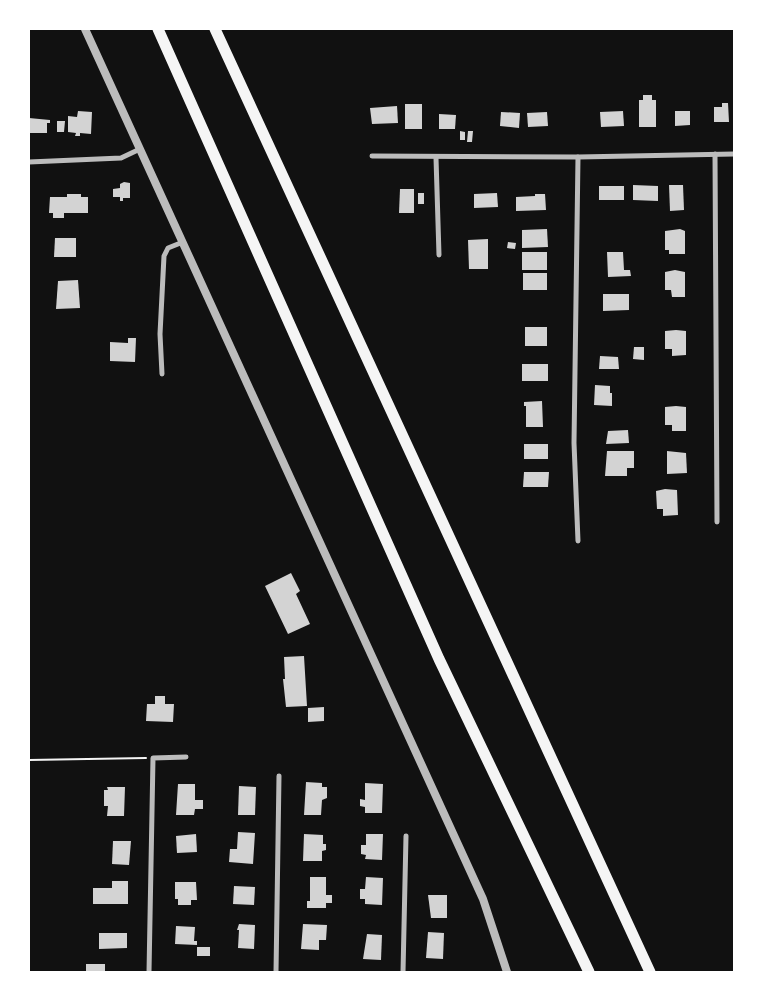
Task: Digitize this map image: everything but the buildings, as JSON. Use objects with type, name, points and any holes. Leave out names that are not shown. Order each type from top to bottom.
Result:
[{"type":"highway","points":[[158,29],[439,659],[589,972]]},
{"type":"highway","points":[[215,29],[650,972]]},
{"type":"street","points":[[85,29],[483,899],[508,972]]},
{"type":"street","points":[[29,162],[122,158],[140,149]]},
{"type":"street","points":[[715,154],[717,522]]},
{"type":"street","points":[[372,156],[436,158],[734,154]]},
{"type":"street","points":[[578,157],[574,443],[578,541]]},
{"type":"street","points":[[436,158],[439,256]]},
{"type":"street","points":[[162,374],[160,334],[162,262],[168,248],[183,242]]},
{"type":"street","points":[[149,972],[153,758],[186,757]]},
{"type":"street","points":[[276,972],[279,776]]},
{"type":"street","points":[[403,972],[406,836]]},
{"type":"path","points":[[29,760],[153,758]]}]
